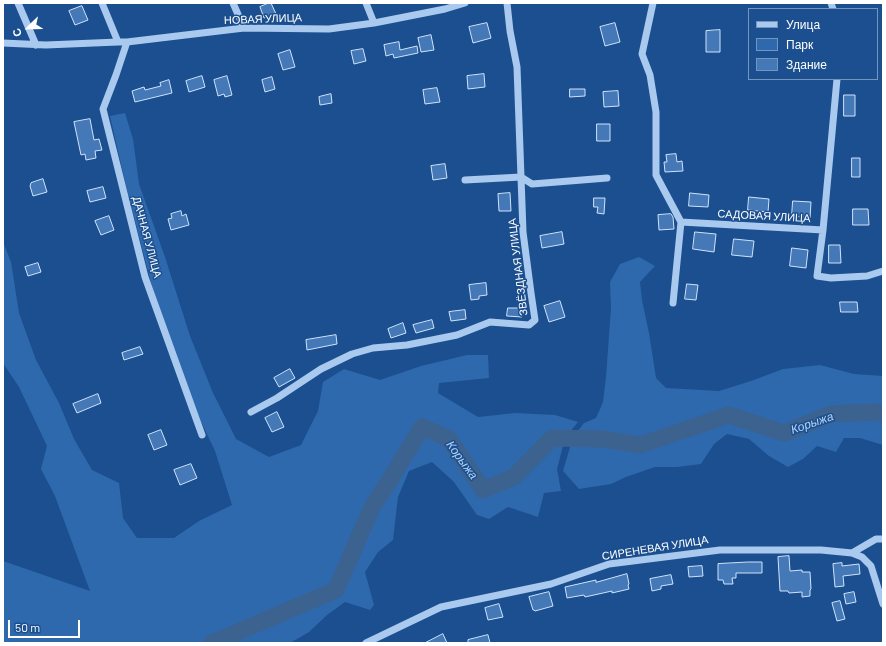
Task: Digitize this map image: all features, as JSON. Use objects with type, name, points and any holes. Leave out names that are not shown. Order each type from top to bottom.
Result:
[{"type":"street","points":[[18,3],[36,45]]},
{"type":"street","points":[[102,3],[118,42]]},
{"type":"street","points":[[234,3],[244,28]]},
{"type":"street","points":[[366,3],[374,23]]},
{"type":"street","name":"НОВАЯ УЛИЦА","points":[[3,43],[36,45],[127,42],[244,28],[329,29],[374,23],[445,10],[465,3]]},
{"type":"street","name":"ЗВЁЗДНАЯ УЛИЦА","points":[[251,412],[321,369],[352,354],[373,348],[407,345],[457,336],[490,322],[529,325],[535,320],[523,232],[517,67],[510,31],[507,3]]},
{"type":"street","points":[[653,3],[642,54],[650,75],[656,112],[656,176],[681,222],[673,303]]},
{"type":"street","name":"ДАЧНАЯ УЛИЦА","points":[[127,42],[103,109],[145,277],[202,435]]},
{"type":"street","name":"САДОВАЯ УЛИЦА","points":[[681,222],[823,230],[837,80]]},
{"type":"street","points":[[465,180],[521,177],[532,184],[607,178]]},
{"type":"street","points":[[823,230],[818,276],[831,278],[867,276],[883,270]]},
{"type":"street","points":[[852,553],[876,540],[883,538]]},
{"type":"street","name":"СИРЕНЕВАЯ УЛИЦА","points":[[366,643],[441,608],[551,584],[610,564],[720,550],[821,550],[852,553],[862,557],[871,566],[883,604]]},
{"type":"green space","points":[[125,113],[133,139],[139,184],[165,257],[190,336],[213,393],[236,439],[269,457],[301,445],[318,411],[323,382],[344,369],[380,380],[421,366],[467,355],[488,355],[489,378],[439,383],[438,393],[478,417],[515,413],[555,415],[578,422],[565,438],[557,469],[561,491],[544,493],[538,517],[508,507],[489,519],[477,515],[454,482],[432,462],[409,471],[398,497],[393,540],[378,552],[365,572],[374,605],[370,610],[345,602],[327,615],[309,632],[290,643],[3,643],[3,561],[90,591],[55,496],[41,469],[47,446],[19,387],[3,363],[3,242],[11,262],[19,313],[36,360],[59,403],[74,439],[92,470],[119,483],[123,518],[137,538],[174,538],[199,521],[232,505],[215,451],[196,411],[160,317],[126,186],[110,116]]},
{"type":"green space","points":[[639,257],[655,266],[640,282],[656,378],[666,388],[719,391],[783,369],[820,365],[854,374],[883,376],[883,445],[860,438],[844,438],[836,452],[817,446],[803,459],[788,467],[769,456],[749,439],[727,434],[714,444],[701,464],[677,467],[655,467],[611,484],[579,489],[563,471],[573,437],[584,423],[596,418],[603,402],[611,308],[610,282],[620,264]]},
{"type":"building","points":[[271,3],[276,14],[264,18],[260,7]]},
{"type":"building","points":[[82,6],[88,20],[75,25],[69,11]]},
{"type":"building","points":[[487,23],[491,38],[473,43],[469,27]]},
{"type":"building","points":[[615,23],[620,42],[605,46],[600,27]]},
{"type":"building","points":[[720,30],[720,52],[706,52],[706,31]]},
{"type":"building","points":[[431,35],[434,50],[421,52],[418,38]]},
{"type":"building","points":[[399,42],[400,50],[417,46],[418,53],[394,58],[393,54],[386,56],[384,45]]},
{"type":"building","points":[[363,49],[366,61],[354,64],[351,51]]},
{"type":"building","points":[[290,50],[295,67],[283,70],[278,54]]},
{"type":"building","points":[[484,74],[485,87],[468,89],[467,76]]},
{"type":"building","points":[[202,76],[205,87],[189,92],[186,81]]},
{"type":"building","points":[[227,76],[232,95],[225,97],[224,94],[218,96],[214,80]]},
{"type":"building","points":[[272,77],[275,89],[265,92],[262,80]]},
{"type":"building","points":[[169,80],[172,93],[135,102],[132,91],[144,87],[145,90],[161,86],[160,83]]},
{"type":"building","points":[[437,88],[440,102],[425,104],[423,90]]},
{"type":"building","points":[[570,89],[585,89],[585,96],[570,97]]},
{"type":"building","points":[[618,91],[619,106],[604,107],[603,92]]},
{"type":"building","points":[[331,94],[332,103],[320,105],[319,97]]},
{"type":"building","points":[[844,95],[855,95],[855,116],[844,116]]},
{"type":"building","points":[[90,119],[94,140],[99,139],[102,150],[95,151],[96,158],[86,160],[85,154],[81,155],[74,122]]},
{"type":"building","points":[[597,124],[610,124],[610,141],[597,141]]},
{"type":"building","points":[[676,154],[677,162],[682,161],[683,171],[665,172],[664,162],[667,162],[666,155]]},
{"type":"building","points":[[852,158],[860,158],[860,177],[852,177]]},
{"type":"building","points":[[445,164],[447,178],[433,180],[431,166]]},
{"type":"building","points":[[43,179],[47,192],[33,196],[30,186],[31,183]]},
{"type":"building","points":[[103,187],[106,198],[90,202],[87,191]]},
{"type":"building","points":[[510,193],[511,211],[499,211],[498,194]]},
{"type":"building","points":[[690,193],[709,195],[708,207],[689,206]]},
{"type":"building","points":[[749,197],[769,199],[768,212],[748,210]]},
{"type":"building","points":[[594,198],[605,198],[604,214],[597,213],[598,207],[594,207]]},
{"type":"building","points":[[793,201],[811,202],[810,218],[792,216]]},
{"type":"building","points":[[853,209],[868,209],[869,225],[853,225]]},
{"type":"building","points":[[181,211],[182,216],[186,214],[189,225],[171,230],[168,219],[172,218],[171,214]]},
{"type":"building","points":[[671,214],[673,217],[674,229],[659,230],[658,215]]},
{"type":"building","points":[[109,216],[114,230],[101,235],[95,221]]},
{"type":"building","points":[[562,232],[564,244],[542,248],[540,236]]},
{"type":"building","points":[[695,232],[716,234],[714,252],[693,249]]},
{"type":"building","points":[[734,239],[754,241],[752,257],[732,255]]},
{"type":"building","points":[[829,245],[840,245],[841,263],[829,263]]},
{"type":"building","points":[[792,248],[808,250],[806,268],[790,266]]},
{"type":"building","points":[[38,263],[41,272],[28,276],[25,267]]},
{"type":"building","points":[[486,283],[487,295],[479,296],[479,299],[471,300],[469,285]]},
{"type":"building","points":[[687,284],[698,285],[696,300],[685,299]]},
{"type":"building","points":[[560,301],[565,317],[549,322],[544,306]]},
{"type":"building","points":[[840,302],[857,302],[858,312],[841,312]]},
{"type":"building","points":[[508,308],[523,308],[522,317],[507,316]]},
{"type":"building","points":[[465,310],[466,319],[451,321],[449,312]]},
{"type":"building","points":[[432,320],[434,328],[416,333],[413,325]]},
{"type":"building","points":[[403,323],[406,333],[391,338],[388,329]]},
{"type":"building","points":[[336,335],[337,344],[307,350],[306,340]]},
{"type":"building","points":[[140,347],[143,354],[124,360],[122,353]]},
{"type":"building","points":[[290,369],[295,378],[279,387],[274,378]]},
{"type":"building","points":[[98,394],[101,403],[77,413],[73,404]]},
{"type":"building","points":[[277,412],[284,427],[272,432],[265,418]]},
{"type":"building","points":[[161,430],[167,445],[154,450],[148,435]]},
{"type":"building","points":[[191,464],[197,478],[180,485],[174,470]]},
{"type":"building","points":[[789,556],[790,571],[802,570],[802,572],[810,572],[810,596],[802,597],[802,592],[789,593],[788,591],[780,591],[778,557]]},
{"type":"building","points":[[762,562],[762,573],[736,573],[736,578],[732,578],[733,584],[724,584],[723,580],[718,580],[718,564]]},
{"type":"building","points":[[842,563],[842,566],[859,564],[860,574],[843,576],[844,586],[835,587],[833,564]]},
{"type":"building","points":[[702,566],[703,576],[689,577],[688,567]]},
{"type":"building","points":[[627,574],[629,589],[585,597],[584,595],[567,598],[565,587],[596,580],[596,582]]},
{"type":"building","points":[[671,575],[673,584],[661,586],[661,589],[652,591],[650,579]]},
{"type":"building","points":[[549,592],[553,606],[535,611],[533,610],[529,597]]},
{"type":"building","points":[[854,592],[856,602],[846,604],[844,594]]},
{"type":"building","points":[[840,601],[845,619],[837,621],[832,603]]},
{"type":"building","points":[[499,604],[503,617],[488,620],[485,608]]},
{"type":"building","points":[[443,634],[447,643],[425,643]]},
{"type":"building","points":[[488,635],[490,643],[468,643],[468,640]]},
{"type":"waterway","name":"Корыжа","points":[[212,643],[336,590],[372,507],[422,427],[449,439],[483,490],[514,477],[552,438],[602,439],[640,445],[729,415],[784,433],[832,414],[876,412],[883,414]]}]
